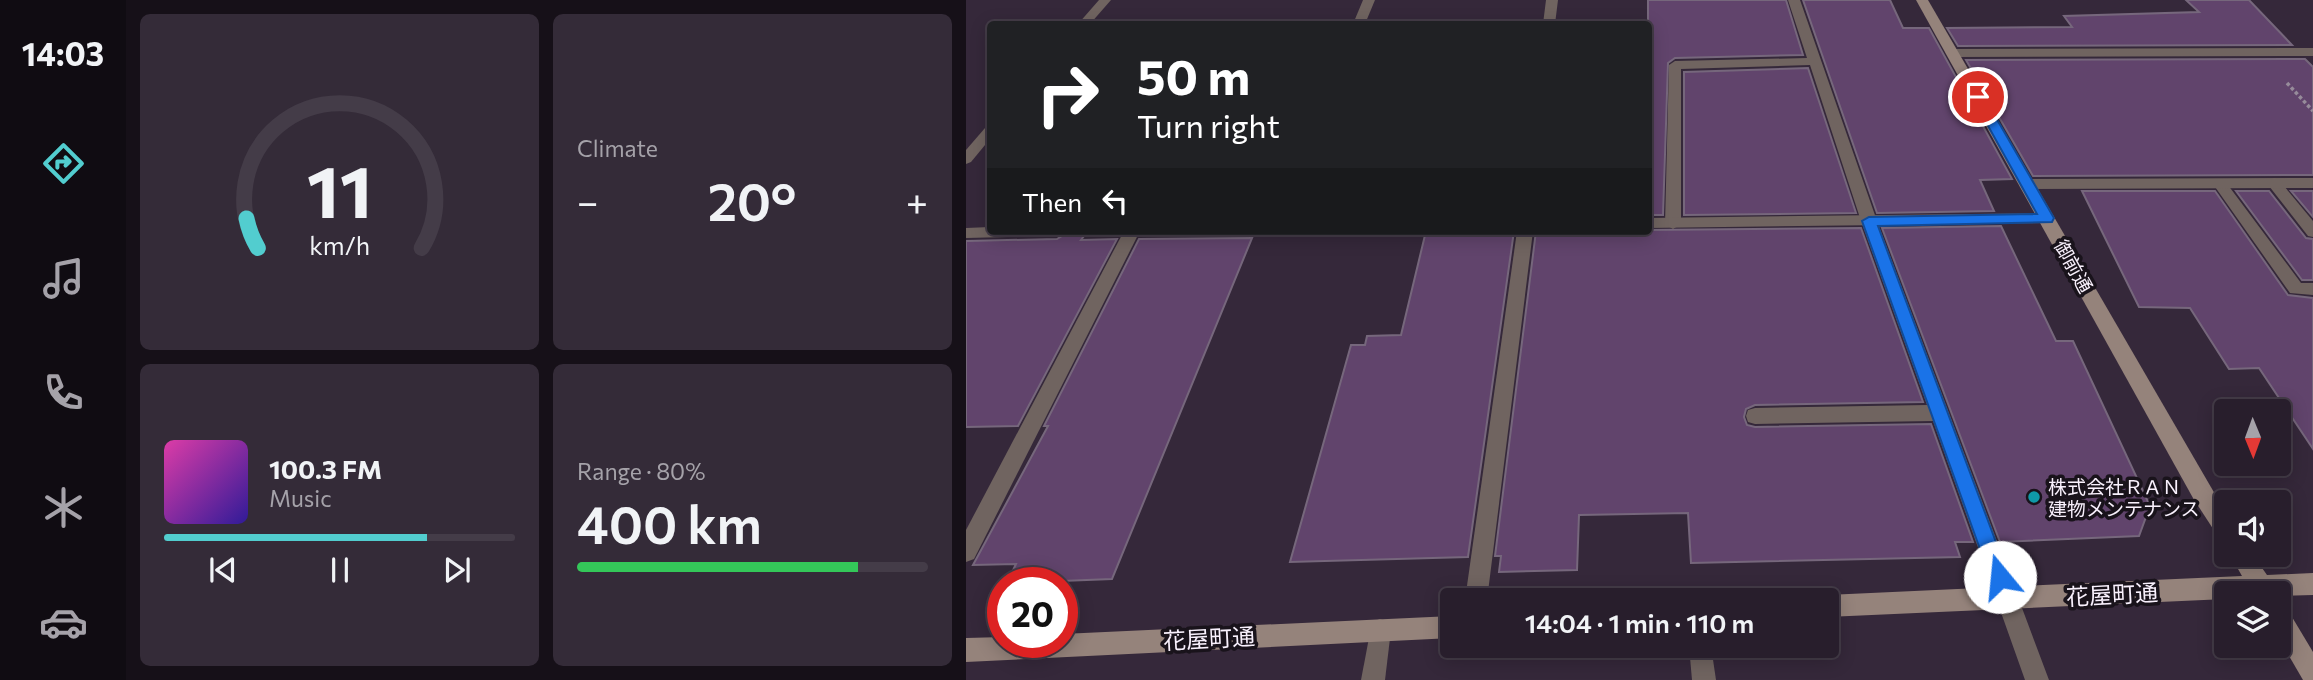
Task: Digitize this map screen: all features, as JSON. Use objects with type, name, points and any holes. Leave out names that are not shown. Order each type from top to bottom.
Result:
[{"type":"street","points":[[1087,21],[1105,0]]},
{"type":"street","points":[[1360,21],[1369,0]]},
{"type":"street","points":[[1549,21],[1552,0]]},
{"type":"street","points":[[1794,0],[1869,221],[1994,555],[2006,599],[2024,640],[2037,680]]},
{"type":"street","name":"御前通","points":[[1922,0],[2214,513]]},
{"type":"street","points":[[1953,53],[2313,52]]},
{"type":"street","points":[[1673,224],[1675,65],[1816,61]]},
{"type":"street","points":[[966,159],[987,134]]},
{"type":"street","points":[[2274,183],[2313,232]]},
{"type":"street","points":[[2027,184],[2313,183]]},
{"type":"street","points":[[2220,184],[2296,289],[2313,289]]},
{"type":"street","points":[[1652,223],[2047,218]]},
{"type":"street","points":[[966,233],[987,233]]},
{"type":"street","points":[[966,552],[1130,235]]},
{"type":"street","points":[[1478,588],[1524,235]]},
{"type":"street","points":[[1755,416],[1941,414]]},
{"type":"street","name":"花屋町通","points":[[2291,586],[2313,584]]},
{"type":"street","name":"花屋町通","points":[[1839,606],[2214,591]]},
{"type":"street","name":"花屋町通","points":[[966,650],[1440,627]]},
{"type":"street","points":[[1374,680],[1380,630]]},
{"type":"street","points":[[2291,637],[2313,674]]},
{"type":"street","points":[[1701,658],[1704,680]]},
{"type":"building","points":[[1648,0],[1786,0],[1803,55],[1675,58],[1668,63],[1663,215],[1652,215],[1652,21],[1648,21]]},
{"type":"building","points":[[1803,0],[1890,0],[1903,28],[1929,28],[2012,179],[1980,180],[1994,211],[1877,213]]},
{"type":"building","points":[[2186,0],[2249,0],[2292,45],[1958,46],[1947,28],[2072,27],[2064,16],[2199,12]]},
{"type":"building","points":[[2305,59],[2313,67],[2313,175],[2033,176],[1966,60]]},
{"type":"building","points":[[1808,68],[1856,213],[1684,215],[1684,72]]},
{"type":"building","points":[[2082,191],[2215,191],[2288,295],[2313,298],[2313,449],[2291,416],[2291,399],[2280,399],[2259,368],[2229,369],[2190,308],[2139,307]]},
{"type":"building","points":[[2236,191],[2269,191],[2306,238],[2313,239],[2313,280],[2302,280]]},
{"type":"building","points":[[2291,191],[2313,191],[2313,217]]},
{"type":"building","points":[[2001,226],[2056,341],[2073,341],[2150,506],[2139,536],[2000,542],[1882,228]]},
{"type":"building","points":[[1861,228],[1923,402],[1755,405],[1746,409],[1744,417],[1747,425],[1755,427],[1931,424],[1973,542],[1955,542],[1960,557],[1691,563],[1688,513],[1579,515],[1577,570],[1499,572],[1501,556],[1495,556],[1535,235],[1652,235],[1652,230]]},
{"type":"building","points":[[1425,235],[1513,235],[1468,557],[1290,562],[1351,345],[1365,345],[1367,336],[1401,335]]},
{"type":"building","points":[[1062,236],[1084,236],[1081,240],[1117,239],[1018,426],[966,427],[966,241],[1057,239]]},
{"type":"building","points":[[1252,238],[1112,579],[1078,580],[1078,567],[973,565],[1048,426],[1044,426],[1139,239]]},
{"type":"place","name":"株式会社ＲＡＮ 建物メンテナンス","points":[[2034,497]]},
{"type":"route","points":[[1978,97],[2047,218],[1869,221],[2000,577]]}]
